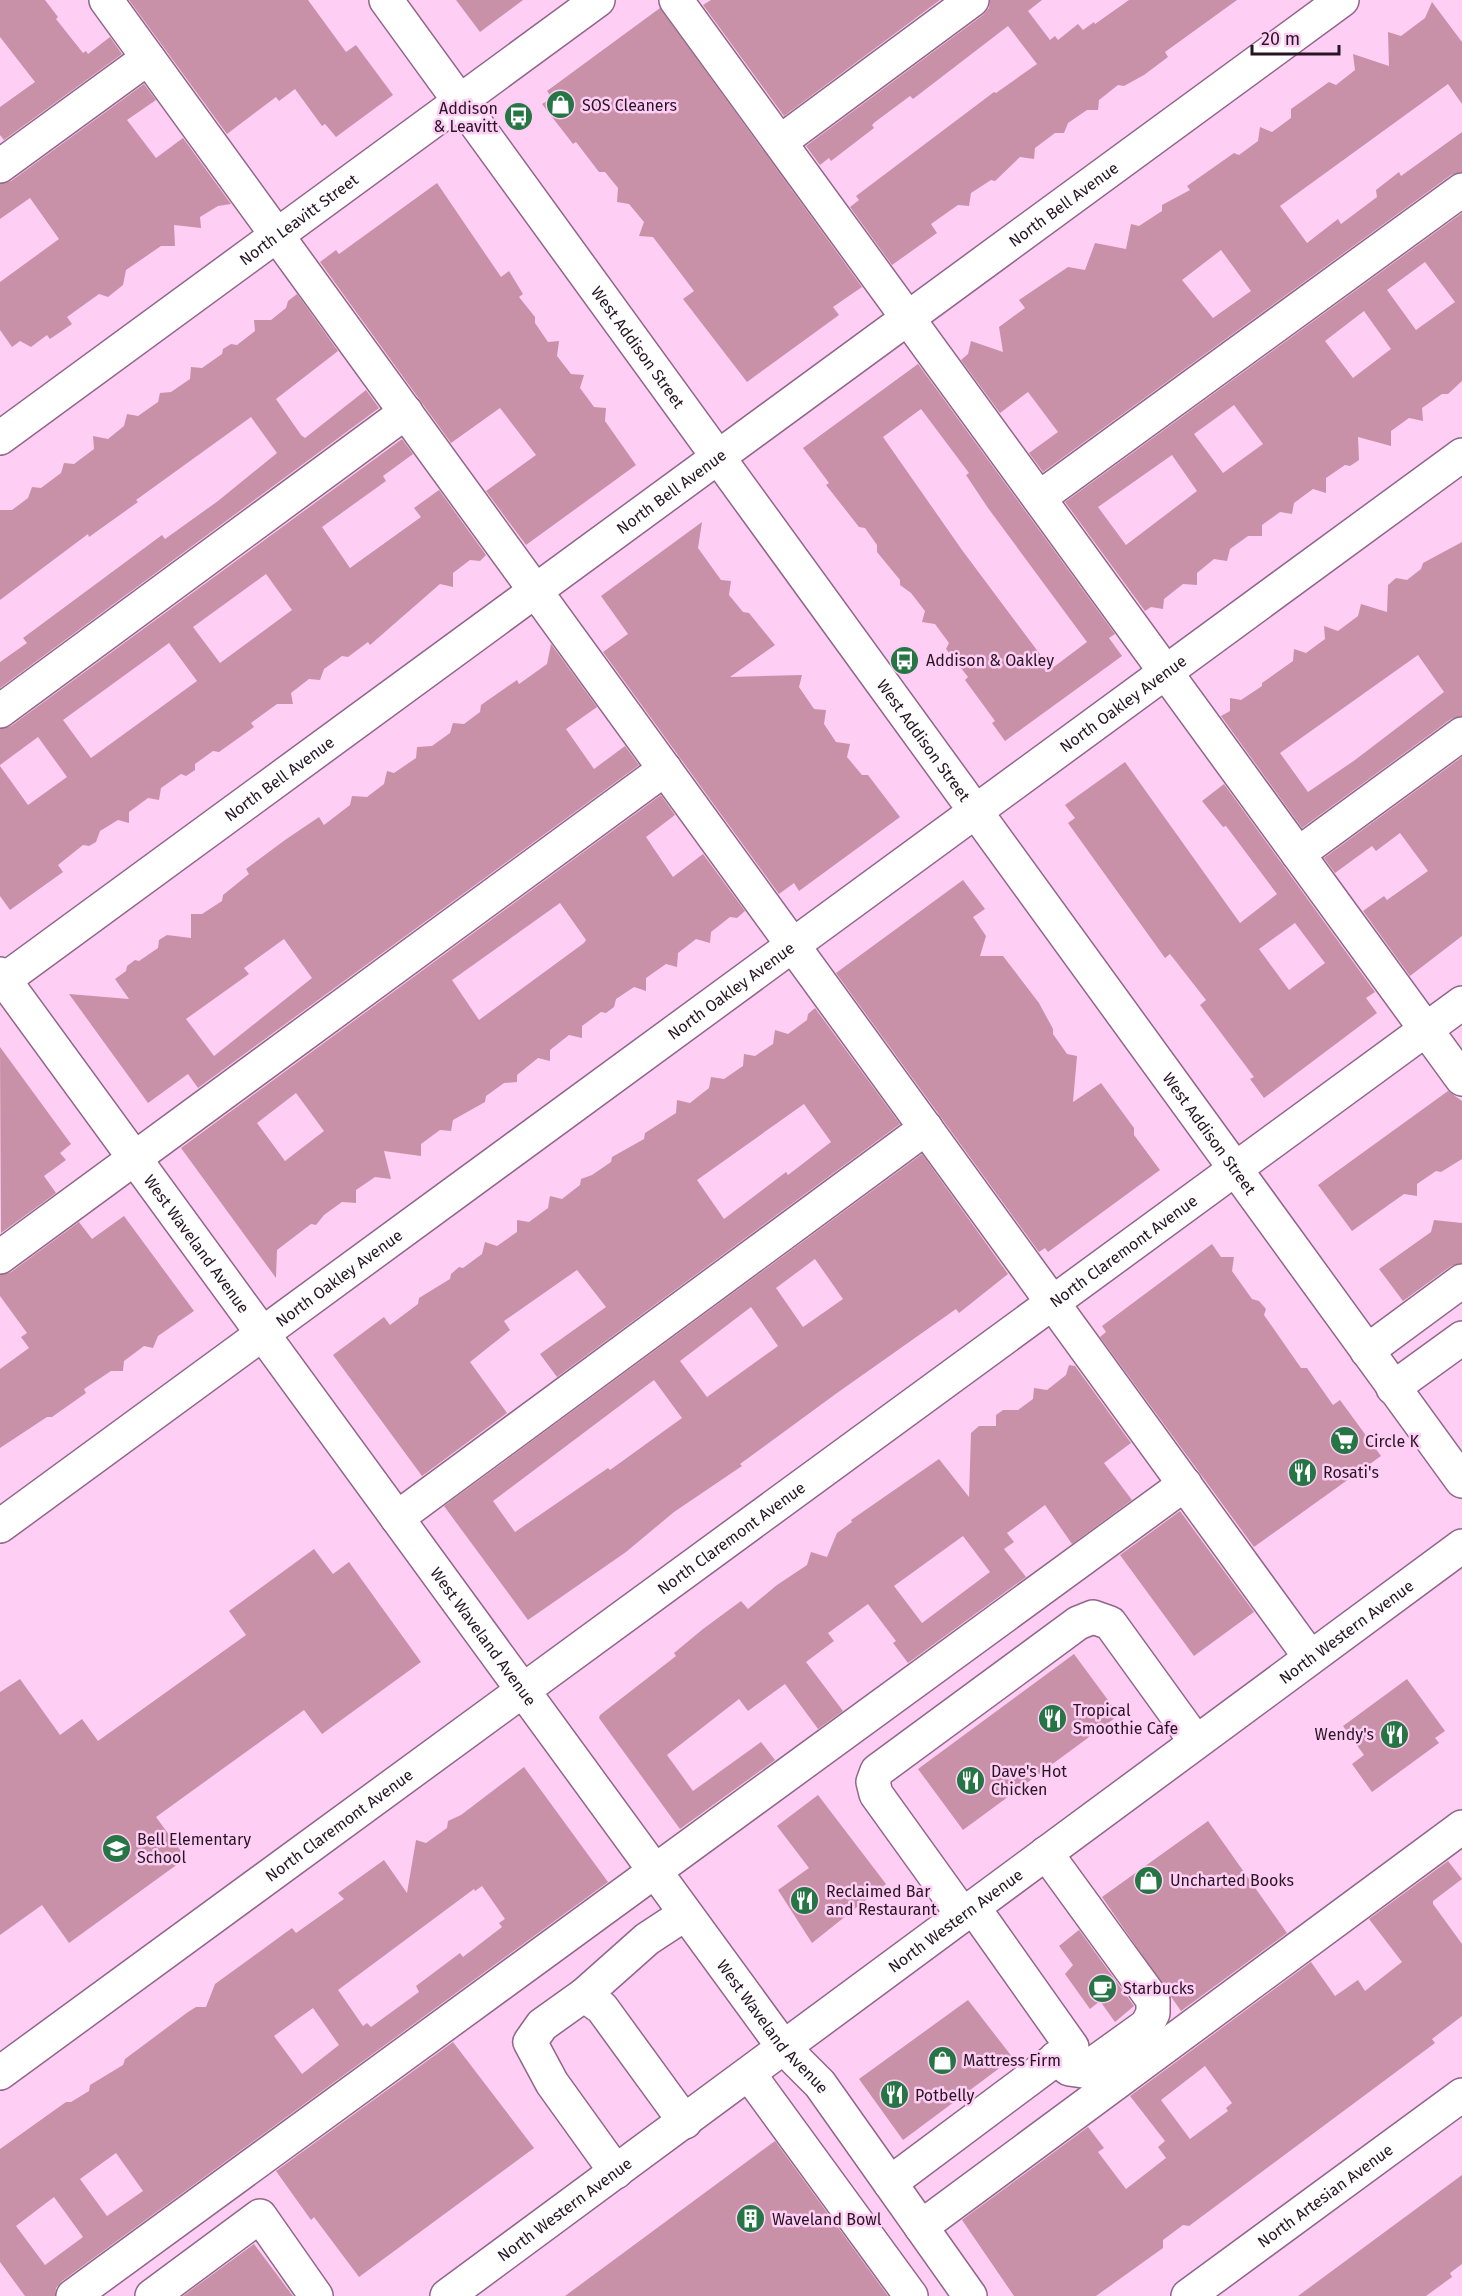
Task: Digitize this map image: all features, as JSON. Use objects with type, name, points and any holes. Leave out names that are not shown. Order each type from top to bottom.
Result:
[{"type":"street","points":[[106,0],[1310,1657]]},
{"type":"street","name":"West Addison Street","points":[[386,0],[1462,1481]]},
{"type":"street","name":"North Leavitt Street","points":[[0,438],[598,0]]},
{"type":"street","points":[[676,0],[1462,1079]]},
{"type":"street","points":[[780,142],[972,0]]},
{"type":"street","name":"North Bell Avenue","points":[[1,979],[536,591],[1342,0]]},
{"type":"street","points":[[0,166],[148,58]]},
{"type":"street","points":[[1039,498],[1462,190]]},
{"type":"street","points":[[0,711],[406,412]]},
{"type":"street","name":"North Oakley Avenue","points":[[0,1526],[1462,456]]},
{"type":"street","points":[[1298,854],[1462,734]]},
{"type":"street","points":[[0,1257],[665,769]]},
{"type":"street","name":"West Waveland Avenue","points":[[1,979],[784,2048],[820,2084],[970,2296]]},
{"type":"street","name":"North Claremont Avenue","points":[[0,2073],[1462,1004]]},
{"type":"street","points":[[397,1518],[926,1128]]},
{"type":"street","points":[[1367,1352],[1462,1281]]},
{"type":"street","points":[[1393,1388],[1462,1338]]},
{"type":"street","points":[[73,2296],[1185,1485]]},
{"type":"street","name":"North Western Avenue","points":[[447,2296],[1462,1546]]},
{"type":"street","points":[[890,2183],[1072,2047],[876,1794],[873,1782],[877,1771],[1078,1623],[1093,1617],[1110,1623],[1196,1742]]},
{"type":"street","points":[[921,2226],[1456,1844]]},
{"type":"street","points":[[1046,1853],[1153,2000],[1153,2013],[1147,2025],[1083,2071],[1069,2069],[1056,2058]]},
{"type":"street","points":[[616,2172],[552,2083],[530,2042],[542,2025],[584,1995],[647,1939],[685,1914]]},
{"type":"street","points":[[584,1995],[602,2008],[685,2122]]},
{"type":"street","points":[[749,2074],[911,2296]]},
{"type":"street","name":"North Artesian Avenue","points":[[1188,2296],[1462,2095]]},
{"type":"street","points":[[152,2296],[260,2216],[316,2296]]},
{"type":"building","points":[[0,0],[45,0],[58,17],[56,19],[83,53],[86,51],[88,54],[110,37],[122,54],[4,140],[0,135],[0,107],[35,82],[0,37]]},
{"type":"building","points":[[129,0],[308,0],[346,52],[356,45],[393,95],[336,137],[325,124],[322,126],[295,89],[279,101],[276,97],[227,134]]},
{"type":"building","points":[[456,0],[523,0],[480,32]]},
{"type":"building","points":[[711,0],[940,0],[784,116],[703,5]]},
{"type":"building","points":[[990,0],[1042,0],[1028,11],[1050,40],[1055,36],[1058,40],[1078,24],[1083,30],[1094,22],[1095,24],[1129,0],[1237,0],[1165,52],[1168,57],[1144,75],[1124,86],[1118,85],[1099,100],[1098,110],[1087,110],[1068,123],[1064,133],[1055,133],[1035,148],[1034,159],[1020,157],[995,181],[991,180],[971,193],[969,206],[958,205],[931,224],[937,233],[892,265],[850,207],[859,200],[856,196],[994,92],[996,93],[1037,64],[1008,26],[913,99],[910,96],[875,122],[872,125],[874,128],[831,161],[829,158],[820,165],[806,146],[983,15],[989,8]]},
{"type":"building","points":[[1432,2],[1462,42],[1462,104],[1448,84],[1280,206],[1307,243],[1338,219],[1341,224],[1377,197],[1376,190],[1399,172],[1401,176],[1462,132],[1462,172],[1451,175],[1043,472],[1029,453],[1058,432],[1028,392],[1000,413],[961,360],[968,354],[971,341],[1003,352],[999,327],[1025,308],[1019,300],[1068,267],[1085,270],[1095,243],[1126,249],[1131,224],[1139,226],[1162,211],[1162,205],[1190,190],[1187,186],[1234,153],[1239,155],[1258,141],[1260,127],[1272,132],[1291,118],[1291,109],[1329,82],[1336,85],[1355,70],[1353,54],[1389,66],[1388,32],[1401,36],[1425,18]],"holes":[[[1221,250],[1251,291],[1213,318],[1182,280]]]},
{"type":"building","points":[[660,8],[862,287],[833,307],[839,315],[747,382],[683,299],[694,291],[653,237],[639,236],[644,222],[629,204],[617,202],[618,188],[605,172],[599,172],[576,142],[573,144],[542,104],[552,98],[547,91]]},
{"type":"building","points":[[144,84],[156,100],[127,120],[156,158],[183,138],[231,204],[218,206],[200,217],[201,228],[174,225],[175,246],[161,246],[126,270],[123,285],[108,297],[99,294],[67,317],[72,324],[50,339],[47,335],[31,347],[20,341],[12,347],[0,330],[0,282],[59,239],[30,198],[0,219],[0,184],[11,181]]},
{"type":"building","points":[[437,183],[501,277],[509,271],[523,294],[519,297],[535,317],[535,323],[548,342],[559,341],[557,356],[571,374],[584,375],[580,388],[594,407],[606,408],[605,421],[636,465],[526,545],[486,491],[536,455],[500,408],[451,443],[320,262],[336,250],[339,254]]},
{"type":"building","points":[[1462,213],[1462,381],[1448,394],[1442,394],[1422,408],[1423,421],[1409,418],[1391,431],[1391,446],[1358,437],[1359,460],[1350,466],[1345,465],[1326,478],[1326,493],[1313,489],[1294,503],[1292,514],[1280,512],[1262,525],[1262,536],[1248,536],[1230,549],[1227,561],[1214,559],[1197,573],[1197,585],[1183,584],[1164,599],[1163,609],[1151,607],[1145,611],[1065,502]],"holes":[[[1425,262],[1455,302],[1416,330],[1387,290]],[[1364,311],[1391,349],[1353,378],[1325,341]],[[1234,405],[1263,444],[1223,473],[1194,434]],[[1172,455],[1197,491],[1126,545],[1098,507]]]},
{"type":"building","points":[[297,294],[338,351],[276,399],[301,435],[305,438],[366,390],[379,408],[0,688],[0,662],[27,643],[23,638],[162,535],[165,539],[218,501],[277,453],[251,417],[136,500],[138,502],[89,537],[88,534],[0,600],[0,510],[12,510],[28,498],[32,487],[41,488],[61,473],[64,463],[74,464],[94,449],[93,436],[108,439],[124,426],[127,414],[138,416],[158,402],[160,393],[171,392],[190,379],[191,367],[202,368],[222,354],[223,349],[231,344],[237,345],[255,331],[254,320],[271,320],[286,308],[288,301]]},
{"type":"building","points":[[918,364],[1115,634],[1109,638],[1122,656],[1005,741],[992,723],[995,721],[965,680],[968,677],[946,649],[949,643],[935,624],[922,622],[925,611],[911,593],[900,585],[900,580],[877,552],[877,545],[865,528],[859,527],[826,485],[829,483],[803,448]],"holes":[[[921,409],[969,473],[966,475],[988,508],[1087,642],[1051,669],[962,550],[883,437]]]},
{"type":"building","points":[[402,439],[413,454],[383,476],[386,481],[322,527],[350,568],[421,517],[414,508],[439,490],[486,555],[480,561],[470,560],[453,573],[453,587],[440,584],[370,645],[368,642],[348,657],[342,656],[324,669],[320,680],[309,679],[291,693],[293,704],[277,704],[251,723],[254,727],[219,752],[213,751],[195,764],[195,770],[186,776],[181,774],[161,788],[159,800],[148,798],[129,812],[129,823],[118,820],[100,831],[96,842],[89,846],[83,845],[58,865],[63,872],[10,910],[0,896],[0,766],[28,805],[67,777],[38,737],[0,765],[0,729],[11,726]],"holes":[[[266,574],[292,610],[220,663],[193,627]],[[169,643],[197,681],[91,758],[63,720]]]},
{"type":"building","points":[[702,522],[698,548],[721,580],[731,581],[729,595],[743,612],[749,613],[775,645],[730,677],[802,675],[799,687],[814,709],[826,710],[824,724],[836,742],[850,744],[847,757],[862,775],[868,775],[900,817],[799,891],[794,883],[779,894],[603,652],[628,634],[601,596]]},
{"type":"building","points":[[1462,542],[1462,716],[1451,719],[1302,828],[1221,716],[1230,711],[1230,698],[1241,700],[1293,661],[1294,649],[1306,653],[1325,639],[1324,626],[1338,631],[1358,616],[1361,604],[1387,612],[1388,585],[1396,578],[1407,580],[1421,569],[1423,563]],"holes":[[[1418,655],[1444,692],[1355,760],[1308,792],[1280,753]]]},
{"type":"building","points":[[551,644],[597,707],[566,729],[594,769],[625,746],[639,765],[198,1088],[188,1074],[148,1103],[69,994],[129,999],[115,979],[135,960],[139,961],[158,948],[159,940],[167,935],[191,938],[191,914],[202,914],[222,901],[223,895],[249,874],[246,869],[319,817],[324,825],[350,805],[352,796],[367,797],[384,784],[387,771],[394,773],[416,758],[417,747],[432,746],[450,733],[453,723],[464,724],[480,712],[481,705],[517,680],[519,684],[547,664]],"holes":[[[284,939],[312,978],[214,1056],[186,1019],[249,974],[244,968]]]},
{"type":"building","points":[[1462,757],[1462,936],[1410,976],[1363,911],[1384,896],[1387,900],[1428,871],[1400,833],[1376,851],[1372,846],[1335,873],[1324,858]]},
{"type":"building","points":[[1125,762],[1240,923],[1277,894],[1226,826],[1223,827],[1202,801],[1224,784],[1375,992],[1366,998],[1377,1013],[1264,1098],[1250,1079],[1254,1077],[1200,1005],[1206,1000],[1170,954],[1165,958],[1068,823],[1075,818],[1065,805]],"holes":[[[1295,923],[1325,963],[1289,990],[1259,949]]]},
{"type":"building","points":[[661,795],[675,815],[646,837],[673,877],[703,854],[745,911],[737,918],[730,917],[711,932],[710,943],[696,939],[678,953],[677,967],[666,964],[646,978],[646,991],[634,987],[616,999],[614,1007],[606,1013],[601,1012],[582,1026],[582,1038],[569,1035],[550,1050],[550,1061],[538,1058],[517,1075],[517,1082],[504,1083],[486,1096],[485,1102],[453,1120],[451,1131],[440,1130],[421,1144],[421,1156],[384,1151],[391,1179],[375,1177],[356,1190],[356,1203],[342,1202],[324,1215],[316,1225],[311,1224],[277,1250],[276,1278],[181,1148]],"holes":[[[560,903],[586,940],[584,943],[479,1020],[452,980]],[[296,1093],[324,1131],[285,1161],[257,1123]]]},
{"type":"building","points":[[963,880],[985,909],[973,917],[986,936],[980,956],[1003,956],[1039,1003],[1053,1029],[1053,1034],[1067,1054],[1077,1056],[1073,1102],[1101,1083],[1134,1128],[1134,1135],[1160,1170],[1048,1252],[1045,1248],[1039,1252],[836,973]]},
{"type":"building","points":[[815,1008],[900,1124],[557,1377],[540,1354],[606,1307],[577,1270],[504,1321],[510,1330],[470,1362],[507,1413],[422,1476],[333,1355],[384,1317],[390,1325],[418,1304],[419,1298],[450,1279],[451,1274],[459,1267],[463,1268],[482,1254],[485,1242],[497,1246],[517,1232],[517,1220],[529,1222],[548,1208],[550,1196],[562,1199],[580,1185],[581,1179],[592,1175],[611,1162],[612,1157],[644,1139],[645,1133],[676,1113],[677,1100],[690,1103],[709,1088],[711,1077],[724,1079],[743,1066],[744,1054],[755,1056],[773,1044],[775,1030],[788,1034],[807,1020],[808,1014]],"holes":[[[804,1104],[831,1142],[788,1175],[786,1172],[724,1219],[697,1180]]]},
{"type":"building","points":[[0,1047],[71,1144],[60,1153],[66,1160],[44,1176],[56,1193],[1,1233]]},
{"type":"building","points":[[1448,1091],[1462,1101],[1462,1159],[1441,1172],[1436,1171],[1417,1184],[1417,1196],[1404,1194],[1352,1231],[1318,1185]]},
{"type":"building","points":[[922,1154],[1008,1274],[959,1313],[956,1309],[837,1393],[740,1464],[742,1466],[674,1512],[626,1552],[528,1620],[444,1506]],"holes":[[[815,1259],[843,1299],[803,1327],[776,1288]],[[751,1307],[778,1346],[707,1397],[680,1361]],[[654,1380],[682,1418],[610,1470],[608,1468],[515,1532],[493,1501]]]},
{"type":"building","points":[[124,1216],[194,1311],[158,1336],[153,1348],[144,1346],[124,1361],[123,1371],[111,1371],[84,1389],[86,1393],[52,1417],[47,1417],[0,1448],[0,1369],[29,1348],[21,1337],[27,1333],[0,1296],[0,1275],[11,1272],[79,1222],[92,1239]]},
{"type":"building","points":[[1434,1220],[1462,1223],[1462,1263],[1451,1266],[1403,1301],[1379,1269],[1431,1232]]},
{"type":"building","points":[[1212,1244],[1221,1257],[1234,1257],[1232,1271],[1252,1299],[1259,1301],[1266,1309],[1264,1315],[1301,1368],[1307,1368],[1333,1405],[1340,1400],[1381,1456],[1254,1547],[1100,1337],[1106,1332],[1102,1326]]},
{"type":"building","points":[[1069,1365],[1075,1366],[1131,1443],[1104,1463],[1132,1500],[1072,1544],[1045,1505],[1007,1533],[1014,1542],[1004,1549],[1026,1577],[908,1663],[893,1643],[896,1641],[868,1604],[828,1633],[834,1641],[806,1662],[843,1711],[818,1729],[785,1684],[748,1711],[739,1699],[667,1755],[693,1791],[761,1742],[775,1760],[680,1829],[599,1718],[600,1715],[676,1656],[674,1653],[703,1629],[741,1601],[748,1609],[777,1585],[807,1565],[811,1552],[827,1557],[837,1533],[852,1522],[851,1520],[939,1459],[969,1497],[971,1433],[979,1426],[996,1426],[996,1415],[1003,1410],[1018,1410],[1033,1399],[1034,1388],[1047,1390],[1066,1375]],"holes":[[[963,1536],[990,1572],[922,1623],[894,1586]]]},
{"type":"building","points":[[1180,1511],[1254,1612],[1194,1656],[1120,1555]]},
{"type":"building","points":[[314,1549],[333,1574],[349,1562],[421,1662],[322,1734],[304,1710],[156,1817],[186,1858],[69,1943],[42,1905],[0,1935],[0,1692],[20,1679],[60,1735],[82,1719],[98,1741],[246,1635],[229,1611]]},
{"type":"building","points":[[1074,1654],[1119,1715],[963,1830],[918,1769]]},
{"type":"building","name":"Wendy's","points":[[1407,1679],[1445,1731],[1435,1738],[1439,1743],[1372,1792],[1352,1764],[1364,1755],[1343,1726]]},
{"type":"building","points":[[524,1767],[608,1882],[62,2281],[56,2288],[55,2296],[25,2296],[0,2262],[0,2149],[66,2102],[71,2102],[89,2091],[90,2085],[123,2065],[125,2059],[188,2012],[196,2007],[206,2007],[215,1984],[292,1928],[296,1933],[344,1899],[338,1893],[384,1860],[407,1893],[416,1840],[426,1843],[447,1828],[448,1821],[461,1815]],"holes":[[[482,1886],[505,1919],[499,1923],[502,1927],[463,1957],[460,1953],[416,1986],[419,1992],[371,2027],[367,2023],[363,2026],[338,1990],[474,1889],[475,1891]],[[313,2008],[339,2045],[302,2074],[274,2036]],[[116,2153],[143,2191],[107,2216],[80,2179]],[[54,2197],[83,2237],[45,2265],[16,2226]]]},
{"type":"building","points":[[818,1795],[886,1884],[812,1943],[778,1890],[809,1868],[777,1826]]},
{"type":"building","points":[[1208,1821],[1287,1933],[1181,2011],[1102,1897]]},
{"type":"building","points":[[1448,1861],[1462,1879],[1433,1901],[1433,1904],[1462,1944],[1462,2016],[1432,2039],[1435,2043],[1189,2226],[1183,2225],[1163,2240],[1163,2248],[1096,2296],[1014,2296],[962,2220],[1088,2127],[1104,2148],[1098,2152],[1126,2189],[1166,2158],[1158,2147],[1165,2141],[1130,2096],[1311,1962],[1335,1996],[1358,1980],[1365,1991],[1402,1962],[1369,1919]],"holes":[[[1205,2066],[1232,2103],[1226,2108],[1228,2111],[1190,2139],[1161,2100]]]},
{"type":"building","name":"Starbucks","points":[[1079,1930],[1134,2006],[1115,2022],[1100,2001],[1090,2009],[1065,1974],[1073,1965],[1059,1946]]},
{"type":"building","points":[[968,2000],[1013,2058],[903,2140],[859,2079]]},
{"type":"building","points":[[453,2042],[534,2148],[359,2277],[314,2217],[311,2220],[276,2171]]},
{"type":"building","name":"Waveland Bowl","points":[[775,2141],[888,2296],[565,2296]]},
{"type":"building","points":[[1462,2175],[1462,2264],[1450,2273],[1452,2277],[1426,2296],[1298,2296]]},
{"type":"building","points":[[254,2244],[293,2296],[183,2296]]},
{"type":"place","name":"SOS Cleaners","points":[[561,105]]},
{"type":"place","name":"Addison & Leavitt","points":[[519,117]]},
{"type":"place","name":"Addison & Oakley","points":[[905,660]]},
{"type":"place","name":"Circle K","points":[[1344,1441]]},
{"type":"place","name":"Rosati's","points":[[1302,1472]]},
{"type":"place","name":"Tropical Smoothie Cafe","points":[[1052,1719]]},
{"type":"place","name":"Wendy's","points":[[1395,1734]]},
{"type":"place","name":"Dave's Hot Chicken","points":[[970,1780]]},
{"type":"place","name":"Bell Elementary School","points":[[116,1848]]},
{"type":"place","name":"Uncharted Books","points":[[1149,1880]]},
{"type":"place","name":"Reclaimed Bar and Restaurant","points":[[805,1900]]},
{"type":"place","name":"Starbucks","points":[[1102,1988]]},
{"type":"place","name":"Mattress Firm","points":[[942,2060]]},
{"type":"place","name":"Potbelly","points":[[894,2095]]},
{"type":"place","name":"Waveland Bowl","points":[[751,2219]]}]
